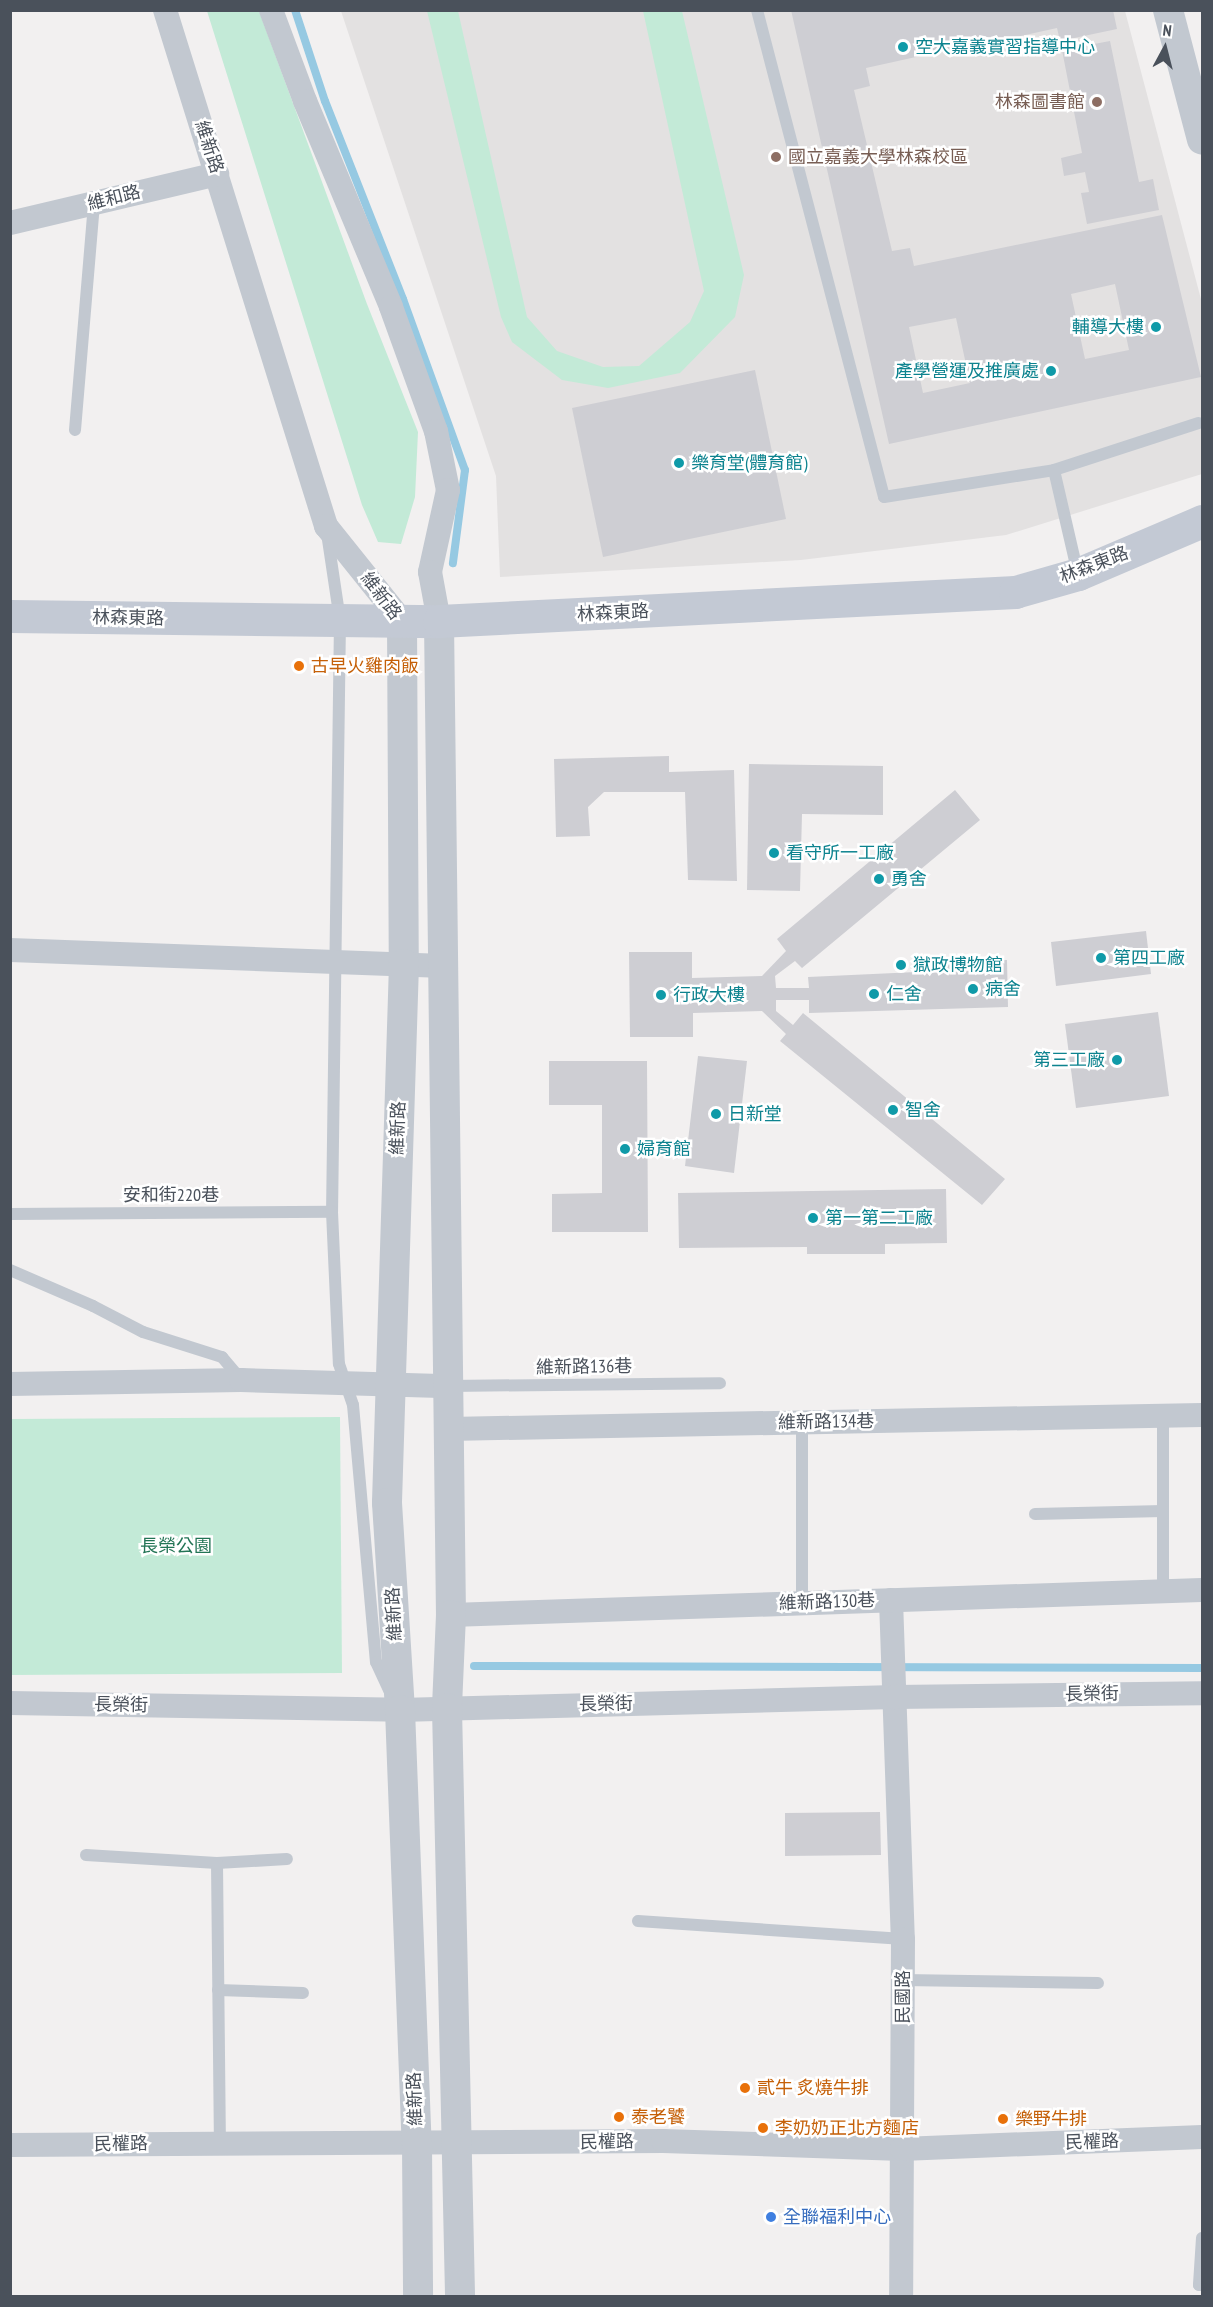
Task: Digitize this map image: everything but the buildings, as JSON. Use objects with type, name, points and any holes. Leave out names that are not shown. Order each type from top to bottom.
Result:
[{"type":"main road","name":"林森東路","points":[[10,616],[439,621],[1016,592],[1078,574],[1203,521]]},
{"type":"street","name":"維新路","points":[[165,10],[326,526],[402,621],[404,964],[387,1503],[400,1710],[417,2143],[418,2296]]},
{"type":"street","points":[[271,10],[305,102],[391,307],[436,431],[448,490],[430,572],[439,621],[452,1615],[447,1708],[460,2296]]},
{"type":"street","points":[[1168,10],[1203,140]]},
{"type":"street","name":"維和路","points":[[10,224],[217,174]]},
{"type":"street","points":[[10,950],[335,960],[444,966]]},
{"type":"street","points":[[10,1384],[241,1380],[346,1385],[449,1386]]},
{"type":"street","name":"維新路134巷","points":[[449,1429],[1203,1414]]},
{"type":"street","name":"維新路130巷","points":[[452,1615],[1203,1590]]},
{"type":"street","name":"民國路","points":[[891,1600],[903,1939],[901,2296]]},
{"type":"street","name":"長榮街","points":[[10,1703],[400,1710],[895,1697],[1203,1693]]},
{"type":"street","name":"民權路","points":[[10,2145],[663,2141],[902,2149],[1203,2137]]},
{"type":"lane","points":[[757,10],[884,497],[1054,470],[1199,423]]},
{"type":"lane","points":[[75,430],[94,203]]},
{"type":"lane","points":[[1054,470],[1078,574]]},
{"type":"lane","points":[[326,526],[340,620],[332,1212],[339,1364],[353,1405],[376,1662],[400,1710]]},
{"type":"lane","name":"安和街220巷","points":[[10,1214],[332,1212]]},
{"type":"lane","points":[[10,1270],[93,1306],[143,1332],[222,1357],[241,1380]]},
{"type":"lane","name":"維新路136巷","points":[[449,1386],[720,1383]]},
{"type":"lane","points":[[1163,1415],[1163,1591]]},
{"type":"lane","points":[[802,1422],[802,1603]]},
{"type":"lane","points":[[1035,1514],[1163,1511]]},
{"type":"lane","points":[[86,1854],[217,1863],[287,1859]]},
{"type":"lane","points":[[217,1863],[220,2143]]},
{"type":"lane","points":[[638,1921],[903,1939]]},
{"type":"lane","points":[[903,1980],[1098,1983]]},
{"type":"lane","points":[[218,1990],[303,1994]]},
{"type":"lane","points":[[1203,2238],[1199,2285],[1203,2285]]},
{"type":"shaded area","name":"國立嘉義大學林森校區","points":[[341,11],[1125,11],[1202,303],[1202,474],[1006,535],[801,560],[500,577],[496,476]]},
{"type":"green space","points":[[207,11],[259,11],[367,304],[418,432],[415,497],[401,544],[378,542],[362,505]]},
{"type":"green space","points":[[427,11],[458,11],[527,317],[557,351],[603,367],[639,366],[690,322],[704,291],[643,11],[682,11],[744,275],[735,317],[680,373],[608,388],[562,380],[512,342],[501,317]]},
{"type":"green space","name":"長榮公園","points":[[340,1417],[342,1673],[11,1675],[11,1419]]},
{"type":"waterway","points":[[295,10],[325,101],[403,299],[465,470],[453,563]]},
{"type":"waterway","points":[[474,1666],[1202,1668]]},
{"type":"place","name":"空大嘉義實習指導中心","points":[[903,47]]},
{"type":"place","name":"林森圖書館","points":[[1097,102]]},
{"type":"place","name":"國立嘉義大學林森校區","points":[[776,157]]},
{"type":"place","name":"輔導大樓","points":[[1156,327]]},
{"type":"place","name":"產學營運及推廣處","points":[[1051,371]]},
{"type":"place","name":"樂育堂(體育館)","points":[[679,463]]},
{"type":"place","name":"古早火雞肉飯","points":[[299,666]]},
{"type":"place","name":"看守所一工廠","points":[[774,853]]},
{"type":"place","name":"勇舍","points":[[879,879]]},
{"type":"place","name":"第四工廠","points":[[1101,958]]},
{"type":"place","name":"獄政博物館","points":[[901,965]]},
{"type":"place","name":"病舍","points":[[973,989]]},
{"type":"place","name":"仁舍","points":[[874,994]]},
{"type":"place","name":"行政大樓","points":[[661,995]]},
{"type":"place","name":"第三工廠","points":[[1117,1060]]},
{"type":"place","name":"智舍","points":[[893,1110]]},
{"type":"place","name":"日新堂","points":[[716,1114]]},
{"type":"place","name":"婦育館","points":[[625,1149]]},
{"type":"place","name":"第一第二工廠","points":[[813,1218]]},
{"type":"place","name":"貳牛 炙燒牛排","points":[[745,2088]]},
{"type":"place","name":"泰老饕","points":[[619,2117]]},
{"type":"place","name":"樂野牛排","points":[[1003,2119]]},
{"type":"place","name":"李奶奶正北方麵店","points":[[763,2128]]},
{"type":"place","name":"全聯福利中心","points":[[771,2217]]}]
